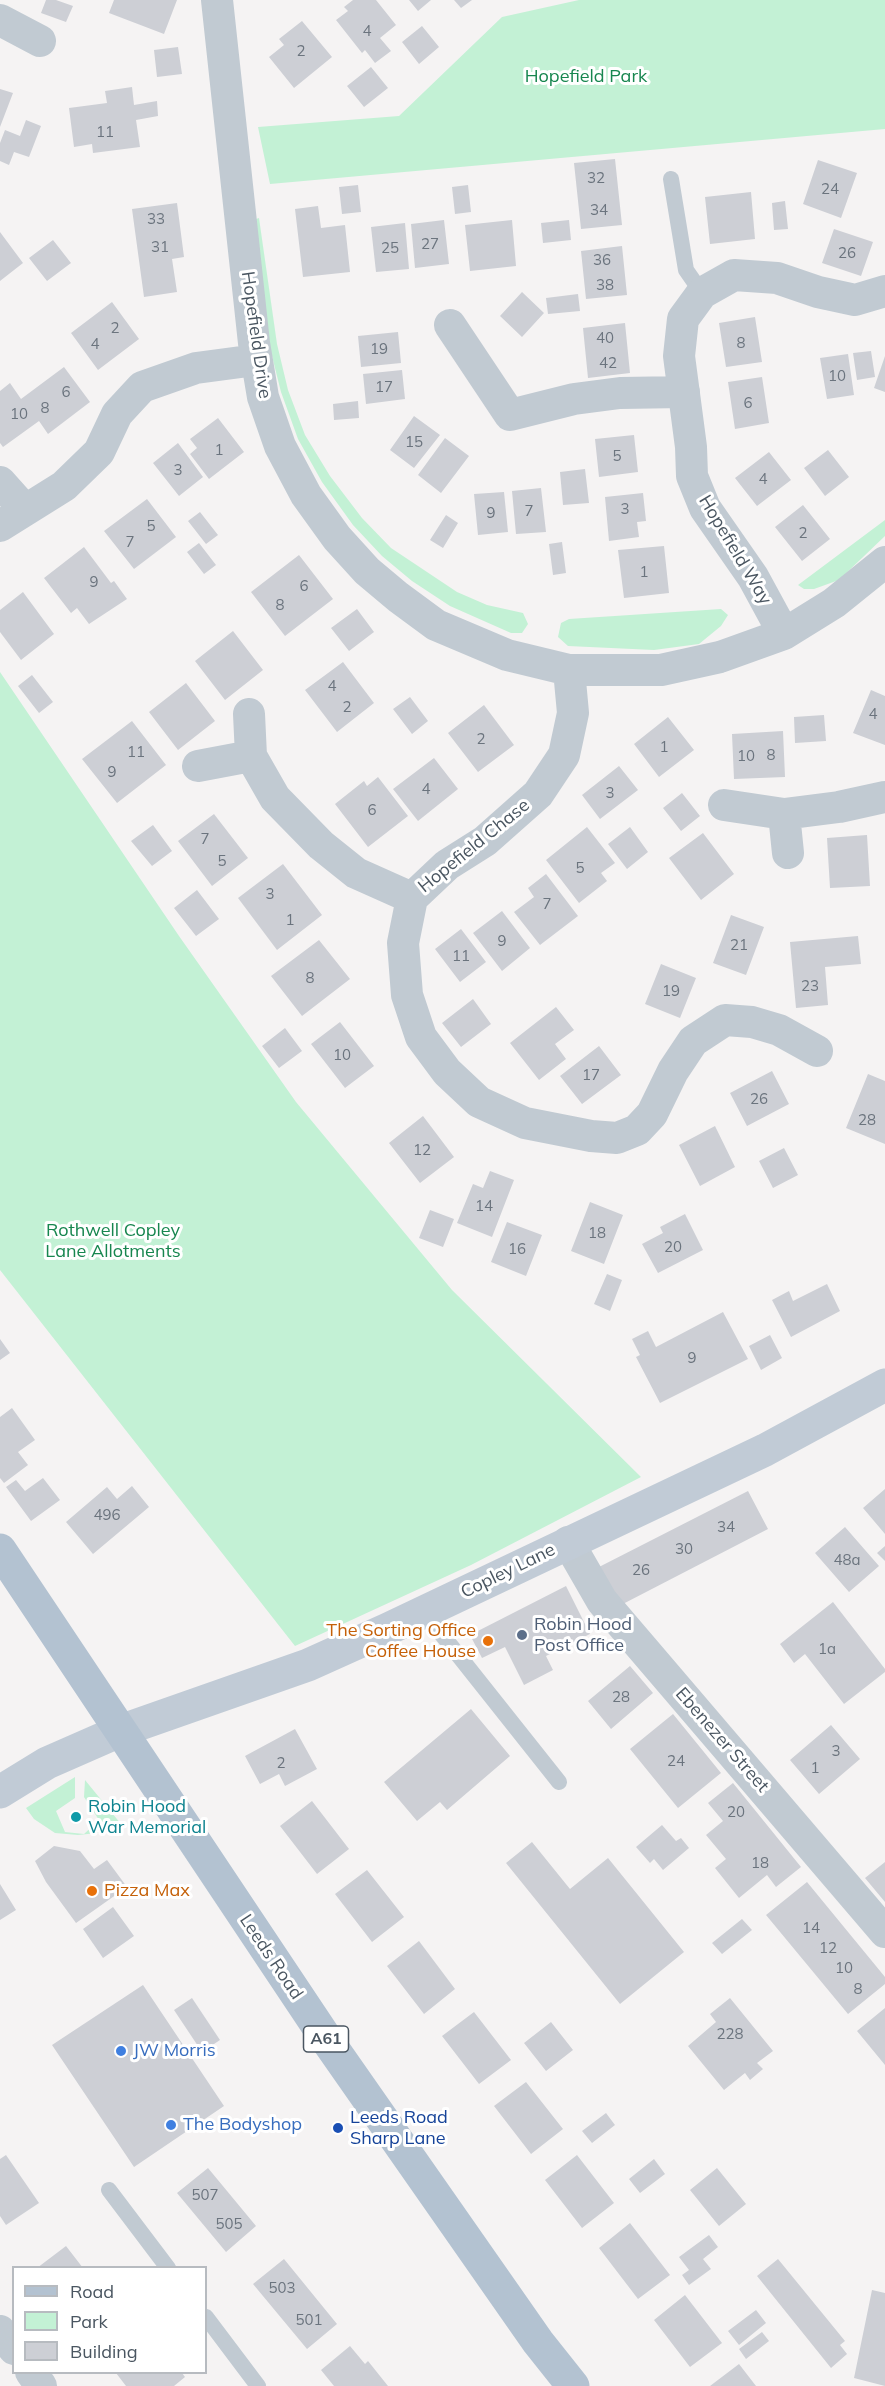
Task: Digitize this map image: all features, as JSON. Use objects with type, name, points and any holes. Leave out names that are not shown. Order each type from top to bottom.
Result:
[{"type":"main road","name":"Leeds Road","points":[[0,1550],[343,2062],[538,2342],[573,2386]]},
{"type":"street","name":"Hopefield Drive","points":[[217,0],[256,360],[263,397],[280,447],[306,495],[337,538],[367,571],[436,625],[507,655],[569,670],[661,670],[720,657],[784,634],[834,603],[885,562]]},
{"type":"street","points":[[0,20],[40,41]]},
{"type":"street","name":"Hopefield Way","points":[[784,634],[747,568],[705,508],[692,476],[679,356],[683,320],[702,293],[734,275],[777,278],[818,292],[855,300],[885,291]]},
{"type":"street","points":[[450,325],[510,415],[574,399],[620,393],[684,392]]},
{"type":"street","points":[[0,482],[12,518],[64,486],[99,452],[117,414],[142,387],[196,368],[256,360]]},
{"type":"street","name":"Hopefield Chase","points":[[569,670],[573,713],[564,755],[538,794],[485,841],[447,865],[412,898],[403,943],[405,974],[407,995],[421,1037],[447,1072],[479,1102],[525,1123],[591,1136],[617,1138],[637,1130],[652,1114],[673,1071],[693,1041],[725,1020],[752,1022],[779,1030],[817,1051]]},
{"type":"street","points":[[249,714],[251,756],[275,798],[321,844],[356,873],[412,898]]},
{"type":"street","points":[[198,766],[251,756]]},
{"type":"street","points":[[724,805],[784,814],[839,807],[885,797]]},
{"type":"street","points":[[784,814],[788,853]]},
{"type":"street","name":"Copley Lane","points":[[0,1792],[47,1763],[120,1731],[308,1665],[424,1612],[765,1450],[885,1385]]},
{"type":"street","name":"Ebenezer Street","points":[[568,1542],[602,1601],[885,1932]]},
{"type":"street","points":[[0,2331],[12,2346]]},
{"type":"street","points":[[32,2374],[41,2386]]},
{"type":"lane","points":[[671,179],[686,270],[702,293]]},
{"type":"lane","points":[[424,1612],[559,1782]]},
{"type":"lane","points":[[109,2190],[166,2266]]},
{"type":"lane","points":[[207,2318],[258,2386]]},
{"type":"green space","name":"Hopefield Park","points":[[579,0],[885,0],[885,129],[270,184],[258,127],[399,116],[502,17]]},
{"type":"green space","points":[[259,218],[277,344],[288,390],[305,435],[330,476],[362,518],[391,548],[457,592],[487,605],[523,613],[528,624],[522,633],[511,633],[450,606],[412,581],[382,556],[353,525],[322,482],[298,439],[281,392],[269,344],[256,219]]},
{"type":"green space","points":[[885,520],[885,536],[839,580],[814,589],[804,589],[798,585]]},
{"type":"green space","points":[[721,609],[728,615],[721,626],[699,644],[654,650],[568,646],[558,637],[561,623],[569,619]]},
{"type":"green space","name":"Rothwell Copley Lane Allotments","points":[[0,672],[179,936],[296,1102],[452,1290],[641,1477],[471,1565],[295,1646],[0,1270]]},
{"type":"green space","points":[[75,1777],[75,1798],[56,1811],[65,1832],[84,1834],[99,1820],[84,1797],[85,1780],[121,1824],[107,1832],[78,1835],[55,1833],[34,1819],[26,1808]]},
{"type":"building","points":[[46,0],[56,0],[73,6],[66,22],[41,13]]},
{"type":"building","points":[[114,0],[177,0],[164,34],[109,13]]},
{"type":"building","points":[[353,0],[376,0],[396,25],[380,38],[391,51],[375,63],[365,50],[362,53],[336,20],[348,11],[344,7]]},
{"type":"building","points":[[409,0],[431,0],[418,11]]},
{"type":"building","points":[[454,0],[472,0],[461,8]]},
{"type":"building","points":[[302,21],[332,57],[294,88],[269,57],[284,45],[279,39]]},
{"type":"building","points":[[422,26],[439,47],[419,64],[402,42]]},
{"type":"building","points":[[178,47],[182,74],[157,77],[154,50]]},
{"type":"building","points":[[371,67],[388,88],[364,107],[347,86]]},
{"type":"building","points":[[132,87],[134,105],[157,101],[158,116],[136,120],[140,147],[93,153],[92,144],[74,147],[69,108],[107,103],[105,91]]},
{"type":"building","points":[[0,89],[13,93],[0,127]]},
{"type":"building","points":[[26,120],[41,126],[29,157],[14,152],[9,165],[0,161],[0,143],[5,130],[20,136]]},
{"type":"building","points":[[615,159],[622,225],[581,229],[574,163]]},
{"type":"building","points":[[818,160],[857,173],[841,218],[803,204]]},
{"type":"building","points":[[358,185],[361,212],[342,214],[339,187]]},
{"type":"building","points":[[468,185],[471,212],[455,214],[452,187]]},
{"type":"building","points":[[751,192],[755,239],[710,244],[705,197]]},
{"type":"building","points":[[785,201],[788,229],[774,230],[772,203]]},
{"type":"building","points":[[177,203],[184,257],[172,259],[177,292],[144,297],[132,209]]},
{"type":"building","points":[[318,206],[321,228],[345,225],[350,272],[303,277],[295,209]]},
{"type":"building","points":[[444,220],[449,264],[415,268],[411,224]]},
{"type":"building","points":[[512,220],[516,266],[470,271],[465,225]]},
{"type":"building","points":[[569,220],[571,240],[543,243],[541,223]]},
{"type":"building","points":[[405,223],[409,269],[376,272],[371,227]]},
{"type":"building","points":[[834,229],[873,242],[861,276],[822,263]]},
{"type":"building","points":[[0,232],[23,263],[0,281]]},
{"type":"building","points":[[53,240],[71,263],[47,281],[29,258]]},
{"type":"building","points":[[622,246],[627,295],[586,299],[581,251]]},
{"type":"building","points":[[522,292],[544,313],[522,337],[500,316]]},
{"type":"building","points":[[578,294],[580,311],[548,314],[546,298]]},
{"type":"building","points":[[112,302],[139,339],[98,370],[71,333]]},
{"type":"building","points":[[755,317],[762,362],[726,367],[719,323]]},
{"type":"building","points":[[625,323],[630,373],[588,378],[583,328]]},
{"type":"building","points":[[398,332],[401,363],[361,367],[358,336]]},
{"type":"building","points":[[871,351],[875,377],[857,380],[853,353]]},
{"type":"building","points":[[848,354],[854,395],[827,399],[820,358]]},
{"type":"building","points":[[885,356],[885,392],[874,388]]},
{"type":"building","points":[[64,367],[90,402],[48,434],[39,421],[3,447],[0,443],[0,391],[10,383],[21,399]]},
{"type":"building","points":[[402,370],[405,399],[366,404],[363,374]]},
{"type":"building","points":[[762,377],[769,423],[735,429],[728,382]]},
{"type":"building","points":[[358,401],[359,418],[334,420],[333,404]]},
{"type":"building","points":[[414,416],[440,435],[414,468],[390,450]]},
{"type":"building","points":[[218,418],[244,452],[209,479],[190,454],[197,448],[190,439]]},
{"type":"building","points":[[634,435],[638,472],[599,477],[595,439]]},
{"type":"building","points":[[445,438],[469,456],[441,493],[418,475]]},
{"type":"building","points":[[178,443],[203,477],[179,496],[153,463]]},
{"type":"building","points":[[828,450],[849,477],[825,496],[804,468]]},
{"type":"building","points":[[769,452],[791,480],[757,506],[735,478]]},
{"type":"building","points":[[585,469],[589,503],[563,505],[560,472]]},
{"type":"building","points":[[541,488],[546,532],[516,534],[512,491]]},
{"type":"building","points":[[504,492],[508,532],[478,535],[474,494]]},
{"type":"building","points":[[643,493],[646,521],[637,522],[639,537],[609,541],[605,497]]},
{"type":"building","points":[[147,499],[176,537],[134,569],[104,531]]},
{"type":"building","points":[[803,505],[830,539],[802,561],[775,527]]},
{"type":"building","points":[[200,512],[218,535],[206,544],[188,521]]},
{"type":"building","points":[[446,515],[458,523],[443,548],[430,540]]},
{"type":"building","points":[[562,542],[566,573],[553,575],[549,544]]},
{"type":"building","points":[[199,543],[216,565],[204,574],[187,552]]},
{"type":"building","points":[[664,546],[669,593],[624,598],[618,550]]},
{"type":"building","points":[[84,547],[111,583],[114,581],[127,599],[89,624],[77,608],[71,613],[44,578]]},
{"type":"building","points":[[299,555],[333,599],[285,636],[251,592]]},
{"type":"building","points":[[23,592],[54,634],[21,660],[0,632],[0,610]]},
{"type":"building","points":[[357,609],[374,632],[349,651],[331,628]]},
{"type":"building","points":[[233,631],[263,670],[225,700],[195,661]]},
{"type":"building","points":[[343,662],[374,703],[337,732],[305,690]]},
{"type":"building","points":[[32,675],[53,702],[39,713],[18,686]]},
{"type":"building","points":[[186,683],[215,721],[178,750],[149,712]]},
{"type":"building","points":[[871,690],[885,696],[885,745],[853,733]]},
{"type":"building","points":[[410,697],[428,721],[412,734],[393,709]]},
{"type":"building","points":[[484,705],[514,745],[478,772],[448,733]]},
{"type":"building","points":[[824,715],[826,741],[795,743],[794,717]]},
{"type":"building","points":[[668,717],[694,750],[659,777],[634,744]]},
{"type":"building","points":[[132,721],[166,765],[117,803],[82,759]]},
{"type":"building","points":[[783,731],[785,777],[734,779],[732,734]]},
{"type":"building","points":[[434,758],[458,789],[418,821],[393,789]]},
{"type":"building","points":[[619,766],[638,790],[600,819],[582,795]]},
{"type":"building","points":[[378,777],[408,816],[368,847],[335,804],[364,781],[367,786]]},
{"type":"building","points":[[682,793],[700,816],[681,831],[663,808]]},
{"type":"building","points":[[214,814],[248,858],[212,886],[178,841]]},
{"type":"building","points":[[153,825],[172,851],[152,866],[131,841]]},
{"type":"building","points":[[587,827],[615,863],[601,873],[607,881],[579,903],[546,860]]},
{"type":"building","points":[[630,827],[648,852],[627,869],[608,844]]},
{"type":"building","points":[[703,833],[734,874],[701,900],[669,858]]},
{"type":"building","points":[[867,835],[870,886],[830,888],[827,838]]},
{"type":"building","points":[[283,864],[322,915],[277,950],[238,898]]},
{"type":"building","points":[[546,874],[578,916],[540,945],[514,912],[534,897],[528,888]]},
{"type":"building","points":[[197,890],[219,919],[196,936],[174,908]]},
{"type":"building","points":[[502,911],[530,948],[502,971],[473,933]]},
{"type":"building","points":[[731,915],[764,927],[746,975],[713,963]]},
{"type":"building","points":[[461,929],[486,962],[460,982],[435,949]]},
{"type":"building","points":[[858,936],[861,964],[825,967],[828,1005],[796,1008],[790,942]]},
{"type":"building","points":[[319,940],[350,979],[302,1016],[271,976]]},
{"type":"building","points":[[661,964],[696,978],[680,1018],[645,1004]]},
{"type":"building","points":[[473,999],[491,1024],[461,1047],[442,1023]]},
{"type":"building","points":[[556,1007],[574,1030],[555,1044],[566,1059],[539,1080],[510,1043]]},
{"type":"building","points":[[340,1022],[374,1066],[345,1088],[311,1044]]},
{"type":"building","points":[[285,1028],[302,1051],[279,1068],[262,1046]]},
{"type":"building","points":[[599,1046],[621,1075],[582,1104],[560,1076]]},
{"type":"building","points":[[772,1071],[789,1104],[747,1126],[730,1093]]},
{"type":"building","points":[[868,1074],[885,1081],[885,1144],[846,1128]]},
{"type":"building","points":[[423,1116],[454,1157],[420,1183],[389,1143]]},
{"type":"building","points":[[715,1126],[735,1167],[700,1186],[679,1145]]},
{"type":"building","points":[[784,1148],[798,1175],[773,1188],[759,1161]]},
{"type":"building","points":[[490,1171],[514,1180],[492,1237],[457,1223],[473,1184],[483,1188]]},
{"type":"building","points":[[590,1202],[623,1215],[604,1264],[571,1251]]},
{"type":"building","points":[[430,1210],[454,1219],[443,1247],[419,1238]]},
{"type":"building","points":[[685,1214],[703,1250],[658,1273],[642,1244],[663,1233],[660,1227]]},
{"type":"building","points":[[507,1222],[542,1235],[526,1276],[491,1262]]},
{"type":"building","points":[[607,1274],[622,1280],[610,1311],[594,1304]]},
{"type":"building","points":[[827,1284],[840,1311],[791,1337],[772,1300],[789,1291],[793,1301]]},
{"type":"building","points":[[723,1312],[748,1359],[660,1403],[636,1357],[640,1355],[632,1339],[648,1331],[656,1347]]},
{"type":"building","points":[[770,1335],[782,1358],[761,1370],[749,1346]]},
{"type":"building","points":[[0,1339],[10,1353],[0,1360]]},
{"type":"building","points":[[12,1408],[35,1440],[18,1452],[28,1465],[4,1483],[0,1478],[0,1417]]},
{"type":"building","points":[[43,1478],[60,1500],[31,1521],[6,1487],[16,1480],[25,1491]]},
{"type":"building","points":[[132,1486],[149,1507],[93,1554],[66,1522],[107,1487],[117,1499]]},
{"type":"building","points":[[885,1489],[885,1534],[863,1508]]},
{"type":"building","points":[[748,1491],[768,1529],[619,1606],[599,1567]]},
{"type":"building","points":[[845,1527],[879,1566],[849,1592],[815,1553]]},
{"type":"building","points":[[885,1546],[885,1561],[877,1553]]},
{"type":"building","points":[[566,1586],[590,1634],[546,1656],[553,1670],[524,1685],[505,1647],[482,1658],[470,1635]]},
{"type":"building","points":[[833,1602],[885,1669],[885,1672],[844,1704],[805,1654],[794,1663],[780,1644]]},
{"type":"building","points":[[630,1666],[653,1693],[611,1729],[588,1701]]},
{"type":"building","points":[[471,1709],[510,1756],[447,1810],[440,1802],[417,1821],[384,1782]]},
{"type":"building","points":[[673,1714],[721,1773],[678,1808],[630,1749]]},
{"type":"building","points":[[831,1725],[860,1759],[819,1794],[790,1760]]},
{"type":"building","points":[[295,1729],[317,1769],[285,1786],[279,1774],[260,1784],[245,1756]]},
{"type":"building","points":[[733,1783],[801,1867],[776,1887],[767,1875],[739,1898],[715,1868],[726,1859],[706,1835],[723,1821],[708,1803]]},
{"type":"building","points":[[312,1801],[349,1849],[317,1874],[280,1826]]},
{"type":"building","points":[[662,1825],[676,1841],[681,1838],[689,1848],[663,1870],[654,1859],[650,1863],[636,1847]]},
{"type":"building","points":[[532,1842],[570,1889],[608,1858],[684,1952],[620,2004],[506,1863]]},
{"type":"building","points":[[54,1846],[80,1851],[94,1869],[107,1860],[127,1887],[76,1923],[46,1882],[35,1861]]},
{"type":"building","points":[[885,1862],[885,1902],[865,1878]]},
{"type":"building","points":[[367,1870],[404,1917],[372,1942],[335,1894]]},
{"type":"building","points":[[807,1882],[885,1977],[885,1984],[848,2014],[766,1915]]},
{"type":"building","points":[[0,1884],[16,1910],[0,1920]]},
{"type":"building","points":[[113,1907],[134,1936],[103,1958],[83,1929]]},
{"type":"building","points":[[742,1919],[752,1930],[722,1954],[712,1943]]},
{"type":"building","points":[[419,1941],[455,1989],[424,2014],[387,1966]]},
{"type":"building","points":[[143,1985],[224,2106],[134,2167],[52,2045]]},
{"type":"building","points":[[192,1998],[220,2040],[202,2052],[174,2010]]},
{"type":"building","points":[[730,1998],[773,2051],[757,2063],[763,2069],[750,2080],[745,2073],[724,2090],[688,2046],[716,2022],[710,2014]]},
{"type":"building","points":[[885,2008],[885,2065],[857,2031]]},
{"type":"building","points":[[474,2012],[511,2060],[479,2084],[442,2036]]},
{"type":"building","points":[[551,2022],[573,2050],[546,2071],[524,2043]]},
{"type":"building","points":[[526,2082],[563,2129],[531,2154],[494,2106]]},
{"type":"building","points":[[606,2113],[615,2125],[592,2143],[582,2131]]},
{"type":"building","points":[[6,2155],[39,2203],[6,2225],[0,2216],[0,2159]]},
{"type":"building","points":[[577,2155],[614,2203],[582,2228],[545,2180]]},
{"type":"building","points":[[654,2159],[665,2174],[640,2193],[629,2179]]},
{"type":"building","points":[[208,2168],[256,2226],[226,2252],[177,2193]]},
{"type":"building","points":[[717,2168],[746,2204],[719,2226],[690,2190]]},
{"type":"building","points":[[630,2223],[670,2275],[638,2299],[599,2248]]},
{"type":"building","points":[[709,2235],[718,2247],[703,2259],[711,2269],[689,2285],[682,2275],[689,2270],[679,2257]]},
{"type":"building","points":[[66,2246],[81,2266],[40,2266]]},
{"type":"building","points":[[284,2259],[337,2324],[307,2349],[253,2284]]},
{"type":"building","points":[[778,2259],[845,2341],[840,2345],[847,2354],[831,2368],[757,2276]]},
{"type":"building","points":[[872,2290],[885,2293],[885,2386],[854,2378]]},
{"type":"building","points":[[685,2295],[722,2343],[690,2367],[654,2320]]},
{"type":"building","points":[[756,2310],[766,2323],[739,2345],[728,2331]]},
{"type":"building","points":[[762,2332],[769,2341],[746,2359],[739,2349]]},
{"type":"building","points":[[350,2346],[365,2364],[368,2361],[388,2386],[334,2386],[321,2370]]},
{"type":"building","points":[[739,2364],[756,2386],[710,2386]]},
{"type":"building","points":[[117,2374],[183,2374],[185,2377],[174,2386],[126,2386]]},
{"type":"place","name":"Robin Hood Post Office","points":[[522,1635]]},
{"type":"place","name":"The Sorting Office Coffee House","points":[[488,1641]]},
{"type":"place","name":"Robin Hood War Memorial","points":[[76,1817]]},
{"type":"place","name":"Pizza Max","points":[[92,1891]]},
{"type":"place","name":"JW Morris","points":[[121,2051]]},
{"type":"place","name":"The Bodyshop","points":[[171,2125]]},
{"type":"place","name":"Leeds Road Sharp Lane","points":[[338,2128]]}]
